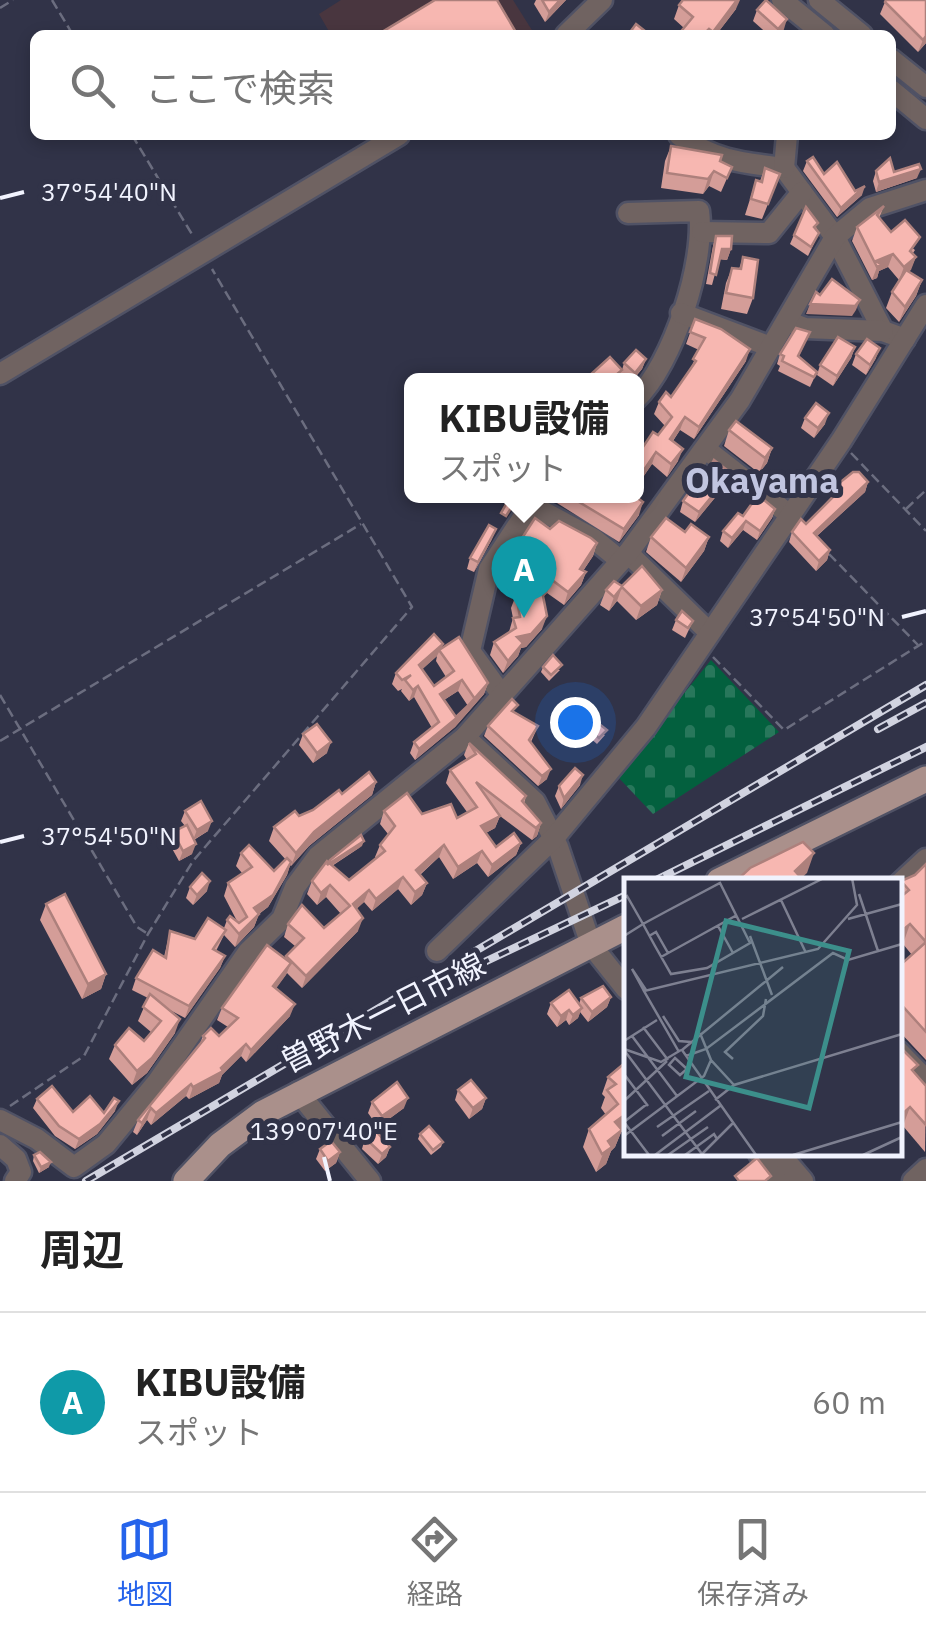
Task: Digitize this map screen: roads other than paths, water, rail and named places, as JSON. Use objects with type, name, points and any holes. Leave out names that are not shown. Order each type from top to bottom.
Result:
[{"type":"main road","points":[[725,878],[926,779]]},
{"type":"main road","name":"曽野木一日市線","points":[[186,1181],[220,1145],[298,1092],[624,929]]},
{"type":"street","points":[[576,30],[602,0]]},
{"type":"street","points":[[782,0],[813,30]]},
{"type":"street","points":[[816,30],[828,3],[857,30]]},
{"type":"street","points":[[896,62],[926,87]]},
{"type":"street","points":[[896,94],[926,119]]},
{"type":"street","points":[[0,374],[391,140]]},
{"type":"street","points":[[686,140],[702,153],[733,162],[784,168]]},
{"type":"street","points":[[787,140],[784,168],[835,237],[884,332]]},
{"type":"street","points":[[0,1116],[74,1167],[106,1144],[167,1070],[248,952],[282,920],[295,887],[318,856],[465,737],[624,557],[706,450],[835,237],[870,208],[926,190]]},
{"type":"street","points":[[702,232],[769,233],[802,192]]},
{"type":"street","points":[[628,213],[698,211],[702,232],[673,342],[644,392]]},
{"type":"street","points":[[437,951],[554,838],[646,727],[791,516],[926,305]]},
{"type":"street","points":[[681,313],[771,347]]},
{"type":"street","points":[[786,321],[805,328],[884,332],[905,340]]},
{"type":"street","points":[[706,450],[791,516]]},
{"type":"street","points":[[502,695],[470,651],[489,569],[532,503]]},
{"type":"street","points":[[538,503],[624,557],[705,638]]},
{"type":"street","points":[[465,737],[535,802],[554,838],[591,945],[624,986]]},
{"type":"street","points":[[901,882],[926,859]]},
{"type":"street","points":[[901,1054],[926,1080]]},
{"type":"street","points":[[298,1092],[370,1181]]},
{"type":"street","points":[[0,1146],[16,1159],[21,1172],[15,1181]]},
{"type":"street","points":[[760,1156],[780,1181]]},
{"type":"street","points":[[782,1156],[803,1181]]},
{"type":"street","points":[[913,1181],[926,1169]]},
{"type":"railway","points":[[86,1181],[926,685]]},
{"type":"railway","points":[[878,729],[926,703]]},
{"type":"railway","points":[[660,878],[926,747]]},
{"type":"railway","points":[[459,974],[624,896]]},
{"type":"place","name":"KIBU設備","points":[[524,618]]},
{"type":"district","name":"Okayama","points":[[762,481]]}]
